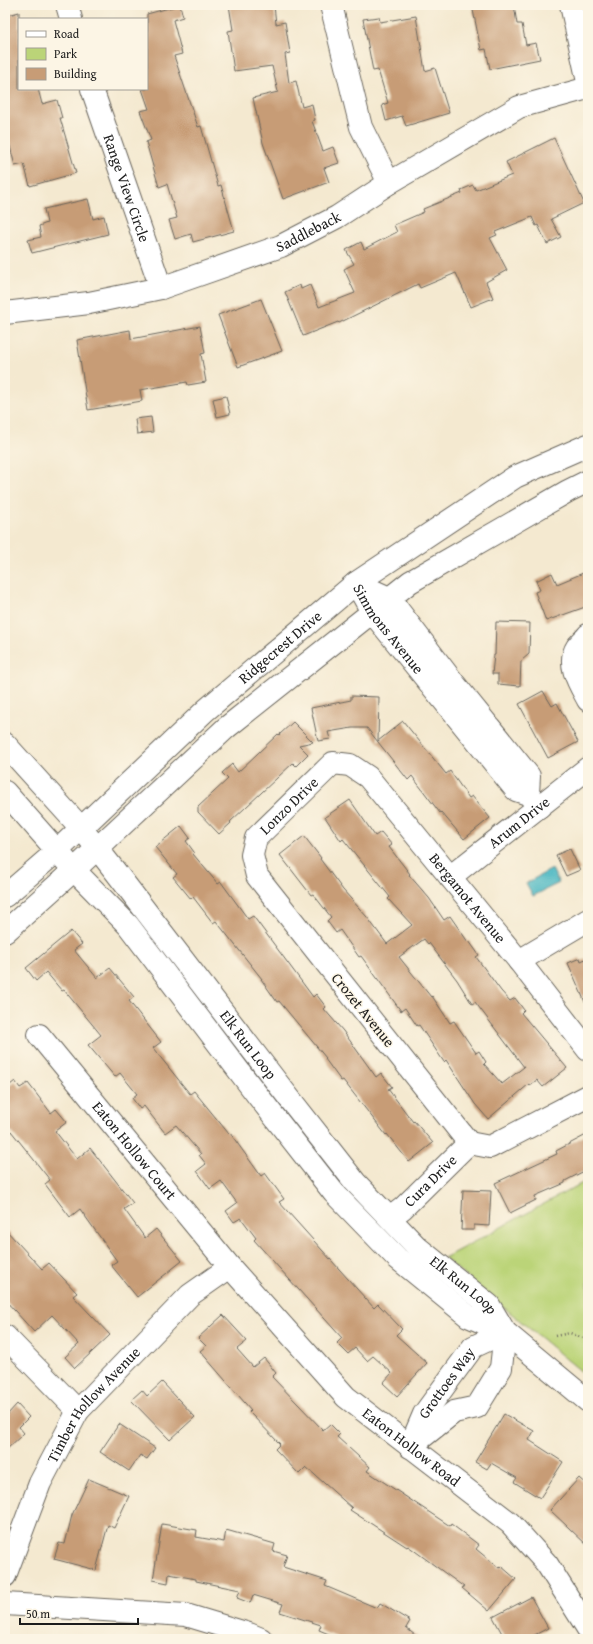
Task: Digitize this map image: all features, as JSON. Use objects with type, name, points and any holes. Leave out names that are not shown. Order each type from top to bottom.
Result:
[{"type":"street","points":[[67,5],[71,18]]},
{"type":"street","points":[[331,5],[361,127],[389,183]]},
{"type":"street","points":[[571,5],[588,82]]},
{"type":"street","name":"Saddleback","points":[[5,313],[89,303],[161,288],[281,246],[337,217],[389,183],[519,107],[588,88]]},
{"type":"street","name":"Range View Circle","points":[[92,90],[161,288]]},
{"type":"street","name":"Ridgecrest Drive","points":[[5,896],[57,851],[206,710],[356,583],[515,477],[588,445]]},
{"type":"street","name":"Ridgecrest Drive","points":[[5,932],[98,848],[226,728],[410,582],[588,481]]},
{"type":"street","name":"Simmons Avenue","points":[[356,583],[390,598],[453,682],[529,776],[533,800]]},
{"type":"street","name":"Simmons Avenue","points":[[356,583],[372,612],[516,790],[533,800]]},
{"type":"street","points":[[588,635],[577,648],[574,658],[574,672],[588,700]]},
{"type":"street","name":"Elk Run Loop","points":[[5,744],[98,848],[355,1182],[417,1247],[489,1305],[505,1332]]},
{"type":"street","name":"Lonzo Drive","points":[[257,876],[252,855],[256,838],[333,763]]},
{"type":"street","name":"Bergamot Avenue","points":[[333,763],[350,765],[368,777],[519,961],[588,1050]]},
{"type":"street","name":"Arum Drive","points":[[450,877],[533,800],[588,768]]},
{"type":"street","name":"Elk Run Loop","points":[[5,792],[74,870],[128,924],[258,1096],[334,1193],[397,1258],[438,1292],[468,1316],[505,1332],[588,1401]]},
{"type":"street","name":"Crozet Avenue","points":[[257,876],[469,1143]]},
{"type":"street","points":[[519,961],[588,920]]},
{"type":"street","name":"Eaton Hollow Court","points":[[39,1035],[230,1267]]},
{"type":"street","points":[[469,1143],[490,1147],[588,1096]]},
{"type":"street","name":"Cura Drive","points":[[390,1218],[408,1203],[469,1143]]},
{"type":"street","name":"Timber Hollow Avenue","points":[[5,1576],[40,1483],[78,1411],[190,1295],[230,1267]]},
{"type":"street","name":"Eaton Hollow Road","points":[[230,1267],[346,1397],[510,1523],[547,1564],[588,1629]]},
{"type":"street","name":"Grottoes Way","points":[[410,1447],[424,1414],[473,1347],[505,1332]]},
{"type":"street","name":"Grottoes Way","points":[[410,1447],[454,1412],[477,1407],[501,1368],[505,1332]]},
{"type":"street","points":[[5,1336],[78,1411]]},
{"type":"street","points":[[437,1398],[454,1412]]},
{"type":"street","points":[[5,1604],[186,1615],[261,1639]]},
{"type":"path","points":[[555,1336],[570,1332],[588,1340]]},
{"type":"green space","points":[[588,1180],[588,1377],[444,1258]]},
{"type":"water","points":[[552,869],[559,883],[533,896],[526,883]]},
{"type":"building","points":[[180,5],[183,17],[173,20],[182,54],[174,56],[198,127],[201,126],[218,186],[221,185],[234,231],[193,242],[191,234],[175,239],[169,220],[177,218],[167,184],[159,187],[146,142],[151,140],[140,111],[149,109],[142,90],[148,90],[147,14]]},
{"type":"building","points":[[229,5],[274,5],[276,24],[285,22],[290,53],[285,54],[289,83],[296,81],[302,107],[312,104],[315,120],[312,121],[323,151],[333,147],[339,163],[324,168],[329,182],[283,199],[263,143],[253,98],[278,92],[272,66],[234,71],[228,31],[233,30]]},
{"type":"building","points":[[472,5],[514,5],[517,24],[522,24],[526,45],[536,43],[540,59],[490,69],[486,49],[481,50]]},
{"type":"building","points":[[19,12],[18,90],[38,90],[42,104],[57,100],[62,118],[60,118],[76,173],[30,186],[24,164],[15,166],[5,127],[5,16]]},
{"type":"building","points":[[416,16],[425,71],[435,68],[449,113],[406,126],[402,116],[386,121],[382,105],[388,103],[378,70],[373,71],[363,19],[379,17],[380,22]]},
{"type":"building","points":[[554,138],[584,203],[551,219],[561,237],[547,244],[538,225],[536,226],[532,217],[495,232],[497,235],[490,238],[507,270],[486,282],[493,298],[471,307],[456,273],[420,288],[418,284],[339,323],[338,322],[303,336],[285,292],[300,285],[301,289],[310,285],[319,307],[355,293],[344,269],[354,264],[346,250],[361,242],[364,249],[397,232],[394,225],[424,212],[423,209],[462,193],[461,190],[473,185],[476,190],[512,175],[506,162]]},
{"type":"building","points":[[88,199],[93,219],[104,216],[108,234],[32,253],[28,240],[41,237],[39,226],[47,223],[44,209]]},
{"type":"building","points":[[261,299],[282,351],[238,367],[218,315]]},
{"type":"building","points":[[200,326],[205,353],[201,354],[206,382],[188,385],[187,382],[140,390],[142,401],[88,410],[77,340],[130,330],[131,339]]},
{"type":"building","points":[[226,396],[230,414],[217,417],[213,399]]},
{"type":"building","points":[[151,417],[153,432],[137,434],[135,419]]},
{"type":"building","points":[[588,571],[588,606],[546,621],[535,592],[540,590],[536,581],[552,573],[557,584]]},
{"type":"building","points":[[496,622],[530,623],[529,654],[521,661],[520,686],[498,684],[498,674],[492,674],[495,655]]},
{"type":"building","points":[[543,691],[552,706],[557,703],[578,742],[548,758],[519,704]]},
{"type":"building","points":[[351,696],[379,697],[378,741],[403,721],[446,774],[450,771],[469,798],[472,796],[490,818],[464,839],[441,812],[440,813],[412,776],[408,780],[367,728],[352,728],[328,732],[330,739],[318,741],[311,708],[351,700]]},
{"type":"building","points":[[293,722],[313,742],[299,745],[308,754],[296,766],[293,763],[219,834],[198,812],[198,807],[228,779],[222,773],[232,764],[238,772],[278,734],[279,735]]},
{"type":"building","points":[[350,800],[375,836],[381,832],[392,845],[389,847],[410,874],[409,875],[429,898],[444,920],[450,916],[479,955],[476,957],[501,991],[510,1001],[515,998],[524,1010],[521,1013],[567,1068],[543,1087],[537,1080],[530,1085],[529,1084],[488,1119],[475,1104],[446,1060],[444,1062],[419,1025],[417,1026],[405,1008],[401,1011],[340,930],[336,933],[327,921],[331,917],[313,894],[311,895],[280,855],[304,836],[343,890],[367,917],[387,944],[412,925],[388,899],[390,897],[343,839],[341,841],[325,817]],"holes":[[[424,939],[428,944],[429,943],[457,980],[472,1004],[475,1002],[524,1067],[502,1084],[484,1064],[486,1062],[479,1051],[476,1053],[454,1021],[450,1023],[432,996],[431,997],[399,957]]]},
{"type":"building","points":[[181,826],[190,838],[186,841],[194,852],[193,854],[218,884],[221,882],[248,919],[253,916],[313,997],[316,994],[326,1007],[324,1009],[343,1031],[376,1077],[381,1073],[392,1087],[388,1089],[413,1122],[414,1121],[433,1143],[409,1162],[343,1080],[341,1081],[325,1059],[326,1058],[279,1001],[277,1002],[262,979],[216,921],[213,923],[193,897],[191,899],[173,877],[177,874],[155,847]]},
{"type":"building","points":[[570,849],[580,870],[566,876],[556,855]]},
{"type":"building","points":[[71,931],[82,944],[74,950],[97,978],[110,968],[134,997],[129,1001],[161,1042],[153,1048],[190,1094],[194,1091],[229,1134],[230,1133],[261,1176],[265,1173],[284,1199],[279,1202],[374,1308],[378,1304],[402,1329],[396,1335],[427,1363],[397,1396],[383,1383],[392,1373],[373,1356],[367,1361],[355,1348],[348,1354],[337,1343],[342,1338],[254,1240],[256,1238],[241,1218],[234,1222],[226,1211],[237,1203],[221,1181],[210,1189],[197,1171],[206,1164],[199,1155],[201,1154],[176,1125],[165,1133],[144,1106],[140,1109],[132,1098],[137,1094],[120,1073],[115,1077],[88,1045],[101,1035],[64,990],[62,991],[46,972],[36,981],[26,968]]},
{"type":"building","points":[[580,958],[581,961],[588,958],[588,1009],[568,963]]},
{"type":"building","points":[[15,1081],[20,1088],[28,1083],[51,1113],[56,1109],[67,1122],[55,1131],[77,1159],[90,1148],[133,1203],[124,1209],[145,1238],[156,1229],[182,1261],[137,1297],[111,1265],[117,1261],[80,1209],[70,1217],[45,1184],[50,1180],[11,1131],[5,1135],[5,1089]]},
{"type":"building","points":[[588,1134],[588,1169],[565,1181],[565,1183],[535,1196],[536,1200],[510,1213],[495,1183],[557,1154],[556,1151]]},
{"type":"building","points":[[463,1190],[491,1191],[489,1226],[474,1225],[474,1230],[461,1230]]},
{"type":"building","points":[[5,1229],[42,1269],[49,1263],[77,1293],[73,1296],[110,1335],[75,1368],[65,1357],[79,1344],[52,1315],[34,1332],[5,1300]]},
{"type":"building","points":[[223,1315],[247,1341],[237,1349],[253,1367],[264,1358],[276,1373],[272,1377],[323,1430],[330,1424],[340,1434],[337,1437],[370,1467],[367,1471],[450,1526],[451,1524],[479,1545],[476,1549],[499,1568],[501,1566],[516,1579],[489,1611],[462,1588],[464,1587],[408,1546],[407,1547],[350,1510],[352,1508],[306,1467],[299,1474],[275,1449],[280,1444],[249,1412],[251,1410],[200,1351],[206,1346],[198,1338]]},
{"type":"building","points":[[162,1382],[195,1417],[170,1440],[131,1400],[142,1390],[147,1396]]},
{"type":"building","points":[[17,1404],[29,1417],[19,1427],[24,1433],[5,1451],[5,1413],[7,1415]]},
{"type":"building","points":[[504,1414],[534,1431],[529,1440],[563,1462],[540,1498],[514,1482],[517,1478],[491,1463],[487,1469],[475,1462]]},
{"type":"building","points":[[119,1424],[155,1448],[147,1459],[140,1455],[129,1471],[100,1452]]},
{"type":"building","points":[[579,1478],[588,1486],[588,1546],[550,1510]]},
{"type":"building","points":[[89,1479],[129,1496],[114,1528],[108,1525],[96,1570],[54,1559],[59,1543],[65,1544],[72,1515]]},
{"type":"building","points":[[162,1524],[197,1530],[196,1537],[224,1542],[226,1530],[275,1544],[273,1551],[287,1555],[283,1567],[327,1581],[325,1586],[377,1608],[380,1603],[410,1621],[406,1628],[420,1639],[341,1639],[319,1630],[321,1625],[280,1612],[283,1604],[253,1595],[250,1603],[237,1598],[240,1590],[169,1574],[168,1583],[153,1580]]},
{"type":"building","points":[[531,1597],[548,1628],[527,1639],[505,1639],[493,1617]]}]
